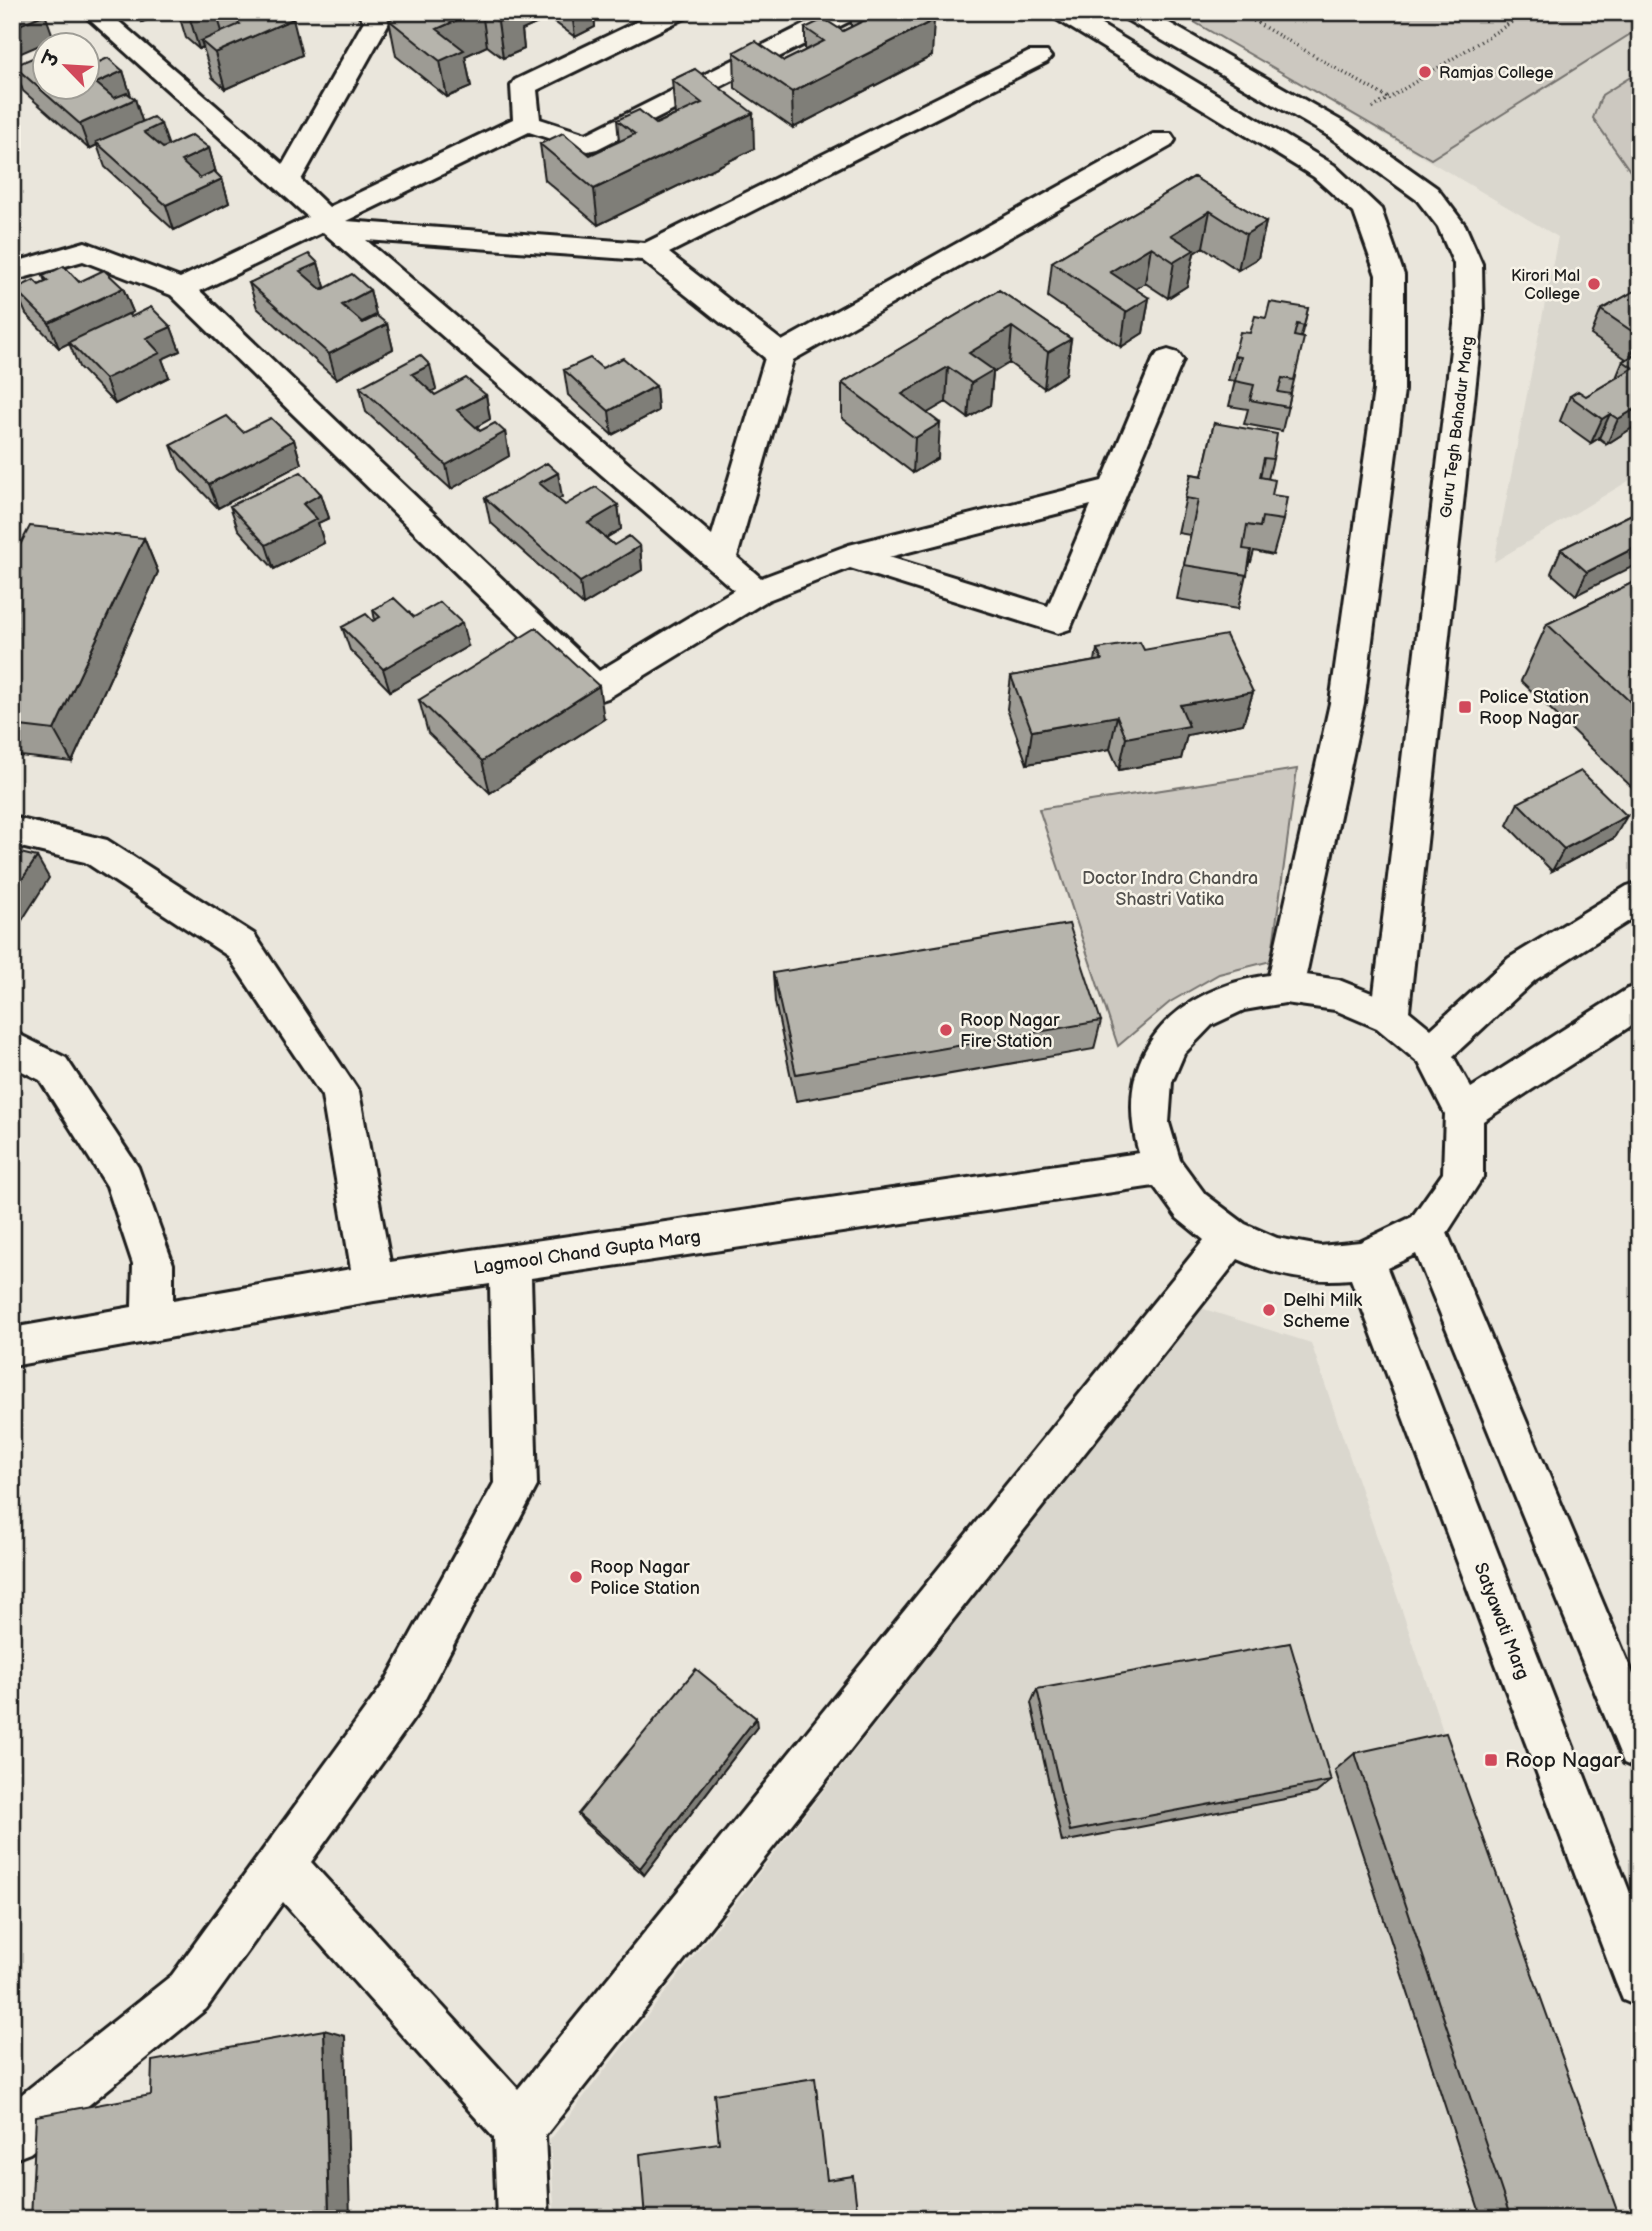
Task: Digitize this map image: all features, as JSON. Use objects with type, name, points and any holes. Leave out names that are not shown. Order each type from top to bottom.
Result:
[{"type":"street","points":[[93,12],[287,181],[333,225],[757,592]]},
{"type":"street","points":[[527,123],[524,86],[678,12]]},
{"type":"street","points":[[181,289],[333,225],[527,123],[588,143],[849,12]]},
{"type":"street","points":[[1062,12],[1324,171],[1367,209],[1390,275],[1389,390],[1347,703],[1285,988]]},
{"type":"street","name":"Guru Tegh Bahadur Marg","points":[[1131,12],[1336,130],[1427,194],[1451,225],[1468,264],[1469,316],[1390,1017]]},
{"type":"street","points":[[287,181],[380,15]]},
{"type":"street","points":[[333,225],[649,252],[1038,57]]},
{"type":"street","points":[[720,560],[780,355],[1162,140]]},
{"type":"street","points":[[12,272],[85,251],[181,289],[596,689],[757,592],[849,556],[1115,488]]},
{"type":"street","points":[[649,252],[780,355]]},
{"type":"street","points":[[849,556],[1058,621],[1168,360]]},
{"type":"street","points":[[12,831],[95,850],[241,945],[340,1092],[374,1283]]},
{"type":"street","points":[[1432,1052],[1522,969],[1640,896]]},
{"type":"street","points":[[1285,988],[1339,995],[1390,1017],[1432,1052],[1464,1113],[1463,1177],[1426,1230],[1364,1260],[1320,1264],[1274,1256],[1231,1237],[1191,1206],[1163,1167],[1150,1123],[1153,1082],[1169,1044],[1199,1014],[1239,995],[1285,988]]},
{"type":"street","points":[[1464,1113],[1640,1000]]},
{"type":"street","points":[[12,1047],[53,1069],[124,1178],[153,1264],[152,1322]]},
{"type":"street","name":"Lagmool Chand Gupta Marg","points":[[12,1347],[374,1283],[1163,1167]]},
{"type":"street","points":[[1426,1230],[1640,1747]]},
{"type":"street","points":[[519,2128],[1231,1237]]},
{"type":"street","name":"Satyawati Marg","points":[[1364,1260],[1640,1983]]},
{"type":"street","points":[[12,2136],[189,1992],[283,1866],[401,1699],[516,1486],[510,1263]]},
{"type":"street","points":[[283,1866],[519,2128],[523,2219]]},
{"type":"path","points":[[1238,12],[1389,99],[1528,12]]},
{"type":"shaded area","name":"Kirori Mal College","points":[[1177,12],[1640,12],[1640,474],[1494,562],[1558,237]]},
{"type":"shaded area","points":[[1201,1308],[1311,1343],[1609,2219],[555,2219],[550,2140]]},
{"type":"green space","name":"Ramjas College","points":[[1177,12],[1640,12],[1640,28],[1431,159]]},
{"type":"green space","points":[[1640,71],[1640,185],[1593,118],[1602,95]]},
{"type":"green space","name":"Doctor Indra Chandra Shastri Vatika","points":[[1297,769],[1271,961],[1219,974],[1170,1002],[1118,1046],[1039,809]]},
{"type":"building","points":[[12,12],[43,12],[45,14],[12,28]]},
{"type":"building","points":[[226,12],[284,12],[293,19],[215,53],[201,41],[240,24]]},
{"type":"building","points":[[406,12],[475,12],[437,29],[464,50],[440,61],[389,20]]},
{"type":"building","points":[[485,12],[519,12],[519,13],[498,22]]},
{"type":"building","points":[[881,12],[922,12],[934,20],[792,92],[734,52],[755,41],[784,61],[824,41],[805,28],[824,19],[843,31]]},
{"type":"building","points":[[32,58],[32,82],[14,66]]},
{"type":"building","points":[[108,58],[123,71],[102,80],[102,61]]},
{"type":"building","points":[[695,69],[753,113],[594,189],[540,144],[563,133],[590,155],[635,134],[617,120],[639,110],[656,124],[702,103],[672,80]]},
{"type":"building","points":[[102,88],[114,98],[127,93],[135,99],[80,124],[55,102],[102,102]]},
{"type":"building","points":[[153,117],[161,124],[144,132],[163,148],[192,135],[209,148],[181,161],[200,178],[214,171],[222,179],[166,205],[96,142]]},
{"type":"building","points":[[1194,177],[1266,222],[1246,234],[1210,211],[1171,235],[1194,250],[1174,262],[1151,247],[1110,272],[1149,298],[1126,312],[1052,262]]},
{"type":"building","points":[[309,254],[318,263],[300,271],[322,290],[352,274],[370,290],[342,305],[363,323],[377,316],[387,324],[329,354],[249,283]]},
{"type":"building","points":[[64,266],[79,282],[104,270],[123,288],[49,323],[15,289],[34,280],[39,285],[48,281],[43,276]]},
{"type":"building","points":[[1640,288],[1640,336],[1639,336],[1601,310]]},
{"type":"building","points":[[999,290],[1071,339],[1048,352],[1012,327],[969,353],[993,370],[971,383],[948,367],[902,394],[940,423],[915,438],[842,383]]},
{"type":"building","points":[[1270,302],[1308,308],[1304,326],[1297,324],[1294,336],[1304,338],[1294,380],[1282,378],[1278,392],[1291,394],[1288,407],[1250,400],[1254,385],[1235,381],[1241,357],[1234,356],[1240,332],[1250,333],[1255,316],[1266,318]]},
{"type":"building","points":[[151,307],[171,327],[146,338],[160,353],[105,379],[69,342],[128,314],[131,317]]},
{"type":"building","points":[[420,355],[430,365],[412,374],[435,395],[466,378],[486,395],[457,410],[480,431],[495,423],[505,432],[446,465],[360,387]]},
{"type":"building","points":[[1633,356],[1640,360],[1640,406],[1618,419],[1610,414],[1602,419],[1570,396],[1578,391],[1586,396],[1633,368],[1623,361]]},
{"type":"building","points":[[590,358],[602,368],[623,358],[656,386],[609,411],[564,370]]},
{"type":"building","points":[[227,416],[243,432],[271,418],[294,440],[209,484],[171,445]]},
{"type":"building","points":[[1214,423],[1277,434],[1273,459],[1264,458],[1260,477],[1275,480],[1272,495],[1287,497],[1283,520],[1262,517],[1260,527],[1247,525],[1243,549],[1251,550],[1247,575],[1184,565],[1198,500],[1185,498],[1191,474],[1202,476]]},
{"type":"building","points":[[547,463],[558,473],[539,483],[565,505],[596,487],[618,505],[588,523],[614,545],[629,536],[640,546],[580,582],[485,498]]},
{"type":"building","points":[[301,472],[321,494],[303,504],[317,519],[266,545],[230,506]]},
{"type":"building","points":[[1640,510],[1640,545],[1587,572],[1561,549]]},
{"type":"building","points":[[30,526],[144,538],[54,730],[12,725],[12,560]]},
{"type":"building","points":[[1640,579],[1640,711],[1547,624]]},
{"type":"building","points":[[394,598],[414,617],[440,602],[462,623],[383,669],[342,627],[366,614],[373,621],[380,617],[373,610]]},
{"type":"building","points":[[536,628],[599,686],[482,761],[419,700]]},
{"type":"building","points":[[1226,635],[1253,692],[1180,705],[1189,726],[1126,738],[1117,716],[1032,731],[1011,676],[1102,660],[1097,649],[1140,642],[1144,650]]},
{"type":"building","points":[[1581,771],[1627,816],[1564,849],[1518,803]]},
{"type":"building","points":[[12,851],[37,857],[12,894]]},
{"type":"building","points":[[1069,924],[1101,1021],[796,1074],[773,973]]},
{"type":"building","points":[[1290,1643],[1331,1781],[1070,1831],[1037,1689]]},
{"type":"building","points":[[696,1669],[756,1718],[640,1868],[578,1814]]},
{"type":"building","points":[[1446,1733],[1620,2219],[1511,2219],[1355,1753]]},
{"type":"building","points":[[324,2030],[329,2219],[31,2219],[36,2116],[151,2095],[152,2061]]},
{"type":"building","points":[[815,2078],[827,2180],[853,2176],[858,2219],[645,2219],[640,2154],[719,2143],[714,2094]]},
{"type":"place","name":"Ramjas College","points":[[1425,72]]},
{"type":"place","name":"Kirori Mal College","points":[[1594,284]]},
{"type":"place","name":"Police Station Roop Nagar","points":[[1465,707]]},
{"type":"place","name":"Roop Nagar Fire Station","points":[[946,1030]]},
{"type":"place","name":"Delhi Milk Scheme","points":[[1269,1310]]},
{"type":"place","name":"Roop Nagar Police Station","points":[[576,1577]]},
{"type":"place","name":"Roop Nagar","points":[[1491,1760]]}]
